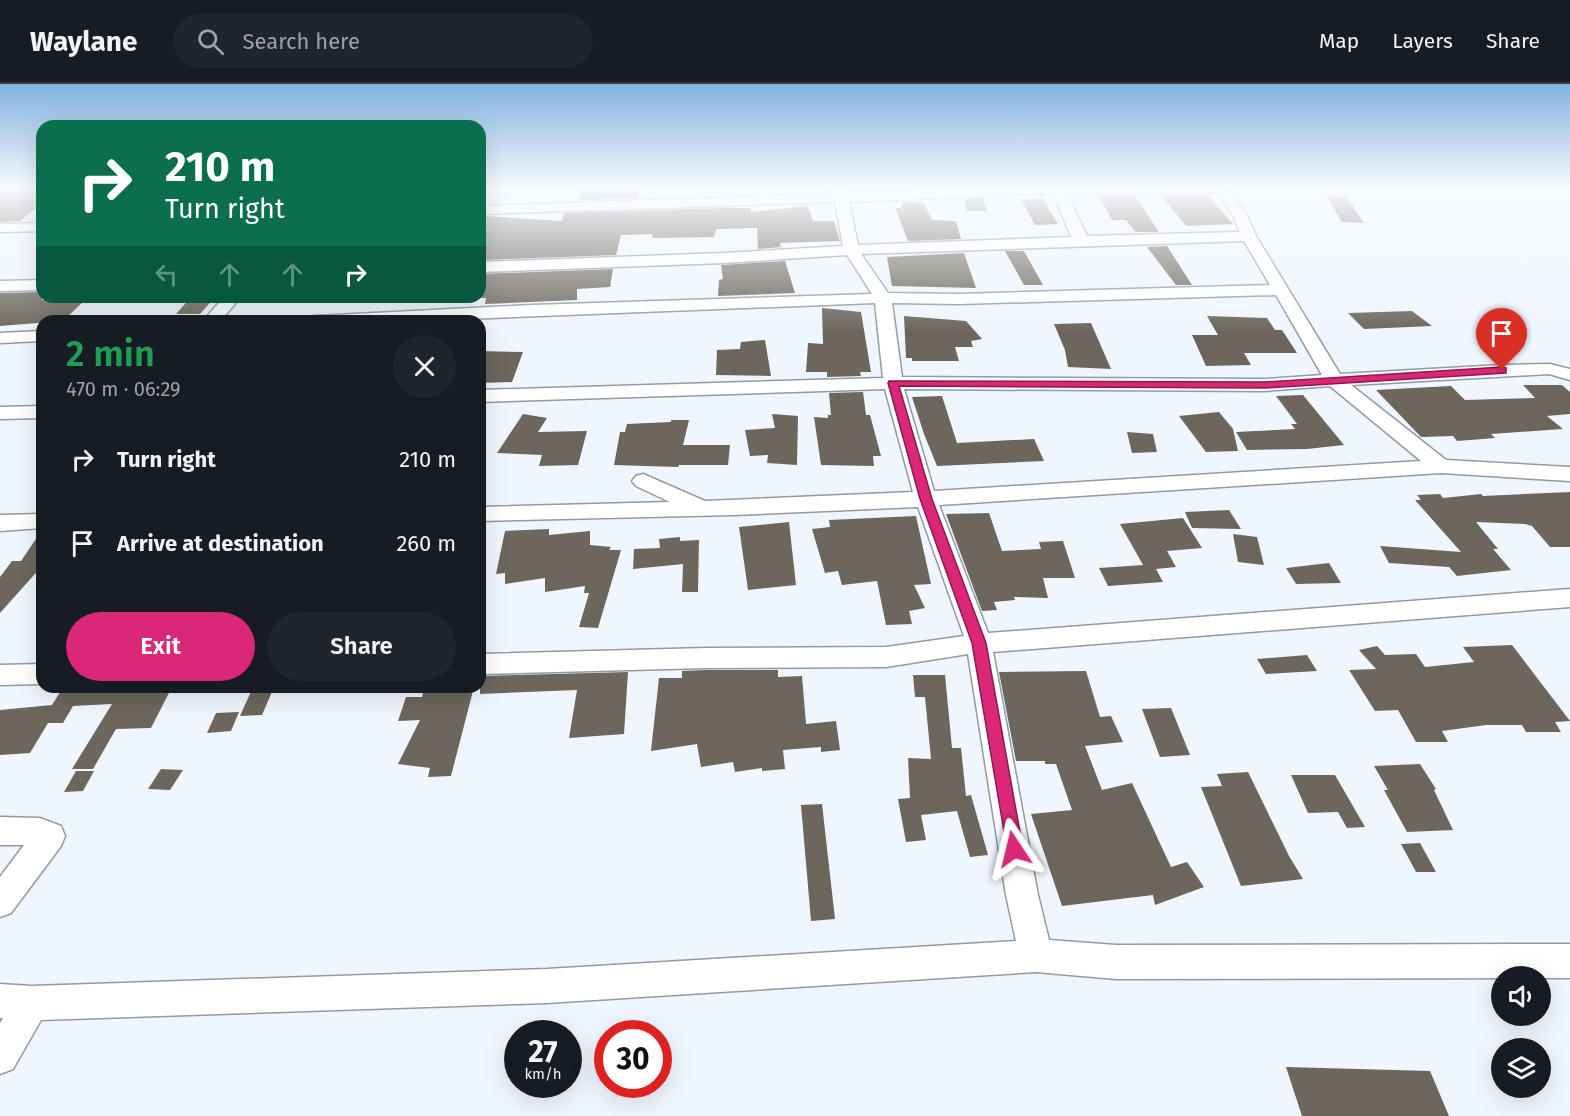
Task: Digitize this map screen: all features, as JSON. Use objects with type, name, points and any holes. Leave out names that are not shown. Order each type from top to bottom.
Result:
[{"type":"street","points":[[848,235],[851,250],[883,298],[893,383],[926,499],[979,643],[1022,895],[1036,956]]},
{"type":"street","points":[[1078,235],[1083,241]]},
{"type":"street","points":[[486,267],[851,250],[1249,236],[1334,380],[1441,466]]},
{"type":"street","points":[[0,286],[36,285]]},
{"type":"street","points":[[433,315],[883,298],[960,299],[1280,290]]},
{"type":"street","points":[[216,315],[227,303]]},
{"type":"street","points":[[0,338],[36,336]]},
{"type":"street","points":[[486,396],[893,383],[1265,385],[1550,369],[1570,375]]},
{"type":"street","points":[[0,413],[36,412]]},
{"type":"street","points":[[486,514],[702,509],[926,499],[1441,466],[1570,474]]},
{"type":"street","points":[[643,481],[702,509]]},
{"type":"street","points":[[0,523],[36,521]]},
{"type":"street","points":[[486,664],[706,658],[886,657],[979,643],[1570,598]]},
{"type":"street","points":[[0,675],[36,674]]},
{"type":"street","points":[[0,831],[45,834],[0,902]]},
{"type":"street","points":[[0,1056],[16,1002],[547,986],[1036,956],[1116,962],[1570,961]]},
{"type":"building","points":[[486,235],[621,235],[616,255],[486,260]]},
{"type":"building","points":[[653,235],[714,235],[714,237],[652,238]]},
{"type":"building","points":[[757,235],[838,235],[840,241],[780,243],[781,247],[758,249]]},
{"type":"building","points":[[906,235],[960,235],[961,239],[908,241]]},
{"type":"building","points":[[1167,246],[1192,285],[1176,285],[1147,247]]},
{"type":"building","points":[[1005,251],[1024,251],[1043,285],[1024,285]]},
{"type":"building","points":[[964,253],[976,288],[892,286],[887,257]]},
{"type":"building","points":[[785,261],[795,293],[718,296],[719,280],[723,279],[721,265]]},
{"type":"building","points":[[613,269],[610,287],[577,289],[577,300],[485,304],[486,274]]},
{"type":"building","points":[[36,292],[36,303],[82,303],[69,315],[36,315],[36,323],[0,326],[0,293]]},
{"type":"building","points":[[186,303],[210,303],[200,314],[176,314]]},
{"type":"building","points":[[822,308],[861,312],[871,372],[860,372],[861,376],[827,377],[827,372],[806,372],[808,343],[823,344]]},
{"type":"building","points":[[1412,311],[1432,326],[1364,329],[1348,313]]},
{"type":"building","points":[[904,316],[966,321],[982,339],[971,341],[973,347],[955,347],[959,361],[912,361],[912,358],[906,358]]},
{"type":"building","points":[[1207,316],[1267,318],[1275,330],[1282,330],[1297,353],[1244,353],[1251,365],[1206,366],[1192,335],[1218,335]]},
{"type":"building","points":[[1091,323],[1111,369],[1068,367],[1065,350],[1054,324]]},
{"type":"building","points":[[765,340],[771,376],[716,375],[717,350],[740,349],[741,342]]},
{"type":"building","points":[[486,351],[523,352],[512,382],[486,383]]},
{"type":"building","points":[[1523,385],[1562,385],[1570,392],[1570,414],[1547,416],[1563,429],[1491,434],[1495,438],[1457,441],[1453,436],[1421,437],[1376,390],[1451,386],[1465,400],[1535,398]]},
{"type":"building","points":[[863,392],[866,415],[870,415],[881,456],[873,456],[874,466],[821,465],[814,417],[828,418],[828,415],[831,415],[829,393]]},
{"type":"building","points":[[1303,395],[1344,445],[1307,449],[1247,450],[1236,432],[1295,429],[1291,424],[1297,424],[1276,396]]},
{"type":"building","points":[[942,396],[957,443],[1034,439],[1044,461],[937,466],[912,397]]},
{"type":"building","points":[[1219,412],[1233,429],[1238,451],[1206,452],[1179,416]]},
{"type":"building","points":[[523,414],[547,418],[538,432],[587,431],[578,465],[539,466],[542,455],[497,453]]},
{"type":"building","points":[[772,414],[798,416],[797,465],[767,463],[768,455],[750,456],[745,430],[775,428]]},
{"type":"building","points":[[671,420],[689,420],[683,445],[730,445],[728,465],[679,465],[678,467],[614,465],[620,432],[625,432],[627,424],[671,422]]},
{"type":"building","points":[[1127,432],[1153,434],[1157,452],[1132,453]]},
{"type":"building","points":[[1570,492],[1570,547],[1550,547],[1532,526],[1525,524],[1476,522],[1498,549],[1493,549],[1511,570],[1457,576],[1449,567],[1389,563],[1380,546],[1461,552],[1415,500],[1421,500],[1417,495],[1440,494],[1443,498],[1481,494],[1483,496]]},
{"type":"building","points":[[1229,510],[1241,529],[1192,528],[1185,512]]},
{"type":"building","points":[[989,513],[1002,551],[1041,549],[1039,542],[1063,541],[1075,578],[1043,578],[1048,598],[1014,597],[1015,600],[994,602],[997,610],[982,611],[946,514]]},
{"type":"building","points":[[916,516],[931,584],[914,585],[925,608],[909,611],[912,624],[886,625],[877,581],[842,585],[838,571],[825,573],[812,529],[830,527],[829,520]]},
{"type":"building","points":[[1183,518],[1202,548],[1167,551],[1176,567],[1156,569],[1163,582],[1108,586],[1099,568],[1143,565],[1120,524]]},
{"type":"building","points":[[789,522],[796,585],[748,590],[739,527]]},
{"type":"building","points":[[549,529],[549,535],[590,531],[590,545],[611,547],[609,550],[621,550],[598,628],[579,627],[589,593],[584,593],[585,586],[545,592],[545,578],[505,584],[505,573],[496,574],[505,531]]},
{"type":"building","points":[[1233,534],[1257,537],[1264,565],[1238,562]]},
{"type":"building","points":[[680,537],[680,541],[699,540],[698,592],[682,592],[683,564],[633,569],[634,549],[660,548],[659,539]]},
{"type":"building","points":[[36,539],[36,573],[0,613],[0,577],[12,561],[21,561]]},
{"type":"building","points":[[1329,563],[1341,583],[1296,584],[1286,568]]},
{"type":"building","points":[[1512,645],[1570,721],[1555,722],[1561,732],[1526,732],[1522,725],[1486,725],[1442,731],[1448,742],[1416,742],[1398,710],[1375,711],[1349,670],[1376,669],[1359,650],[1377,646],[1385,655],[1416,654],[1425,667],[1474,662],[1463,647]]},
{"type":"building","points":[[1307,655],[1317,671],[1266,674],[1257,659]]},
{"type":"building","points":[[778,670],[778,677],[802,676],[806,724],[836,721],[840,750],[821,752],[821,747],[783,750],[785,769],[762,771],[762,768],[735,772],[733,762],[701,767],[697,744],[651,751],[659,678],[682,678],[682,671]]},
{"type":"building","points":[[1086,671],[1100,717],[1111,716],[1123,742],[1085,746],[1102,790],[1132,783],[1171,867],[1187,862],[1204,887],[1155,905],[1153,895],[1062,906],[1031,814],[1072,810],[1056,764],[1045,764],[1045,761],[1016,761],[999,672]]},
{"type":"building","points":[[628,672],[624,734],[569,738],[577,690],[480,694],[486,693],[486,676]]},
{"type":"building","points":[[913,675],[945,675],[952,748],[961,748],[966,796],[971,795],[988,855],[970,857],[957,811],[921,815],[926,840],[906,842],[898,799],[910,798],[908,758],[931,759],[925,697],[915,697]]},
{"type":"building","points":[[60,693],[169,693],[151,728],[116,729],[93,769],[72,769],[112,704],[73,706],[63,723],[48,723],[30,753],[0,755],[0,710],[52,705]]},
{"type":"building","points":[[250,693],[271,693],[262,715],[240,716]]},
{"type":"building","points":[[423,693],[472,693],[451,776],[428,777],[430,768],[398,764],[420,720],[398,721],[406,697],[422,697]]},
{"type":"building","points":[[1171,708],[1190,755],[1160,757],[1142,709]]},
{"type":"building","points":[[239,712],[231,731],[207,733],[216,713]]},
{"type":"building","points":[[1420,764],[1436,789],[1434,790],[1453,830],[1407,832],[1374,766]]},
{"type":"building","points":[[161,769],[183,770],[170,790],[148,789]]},
{"type":"building","points":[[76,771],[94,771],[83,791],[64,792]]},
{"type":"building","points":[[1248,772],[1289,856],[1303,879],[1241,886],[1201,787],[1222,786],[1217,774]]},
{"type":"building","points":[[1291,775],[1335,775],[1365,827],[1347,828],[1338,812],[1308,813]]},
{"type":"building","points":[[822,804],[835,919],[811,921],[801,805]]},
{"type":"building","points":[[1420,843],[1436,872],[1416,872],[1401,844]]},
{"type":"building","points":[[1286,1067],[1430,1071],[1449,1116],[1302,1116]]},
{"type":"route","points":[[1014,849],[979,643],[926,499],[893,383],[1265,385],[1502,370]]}]
